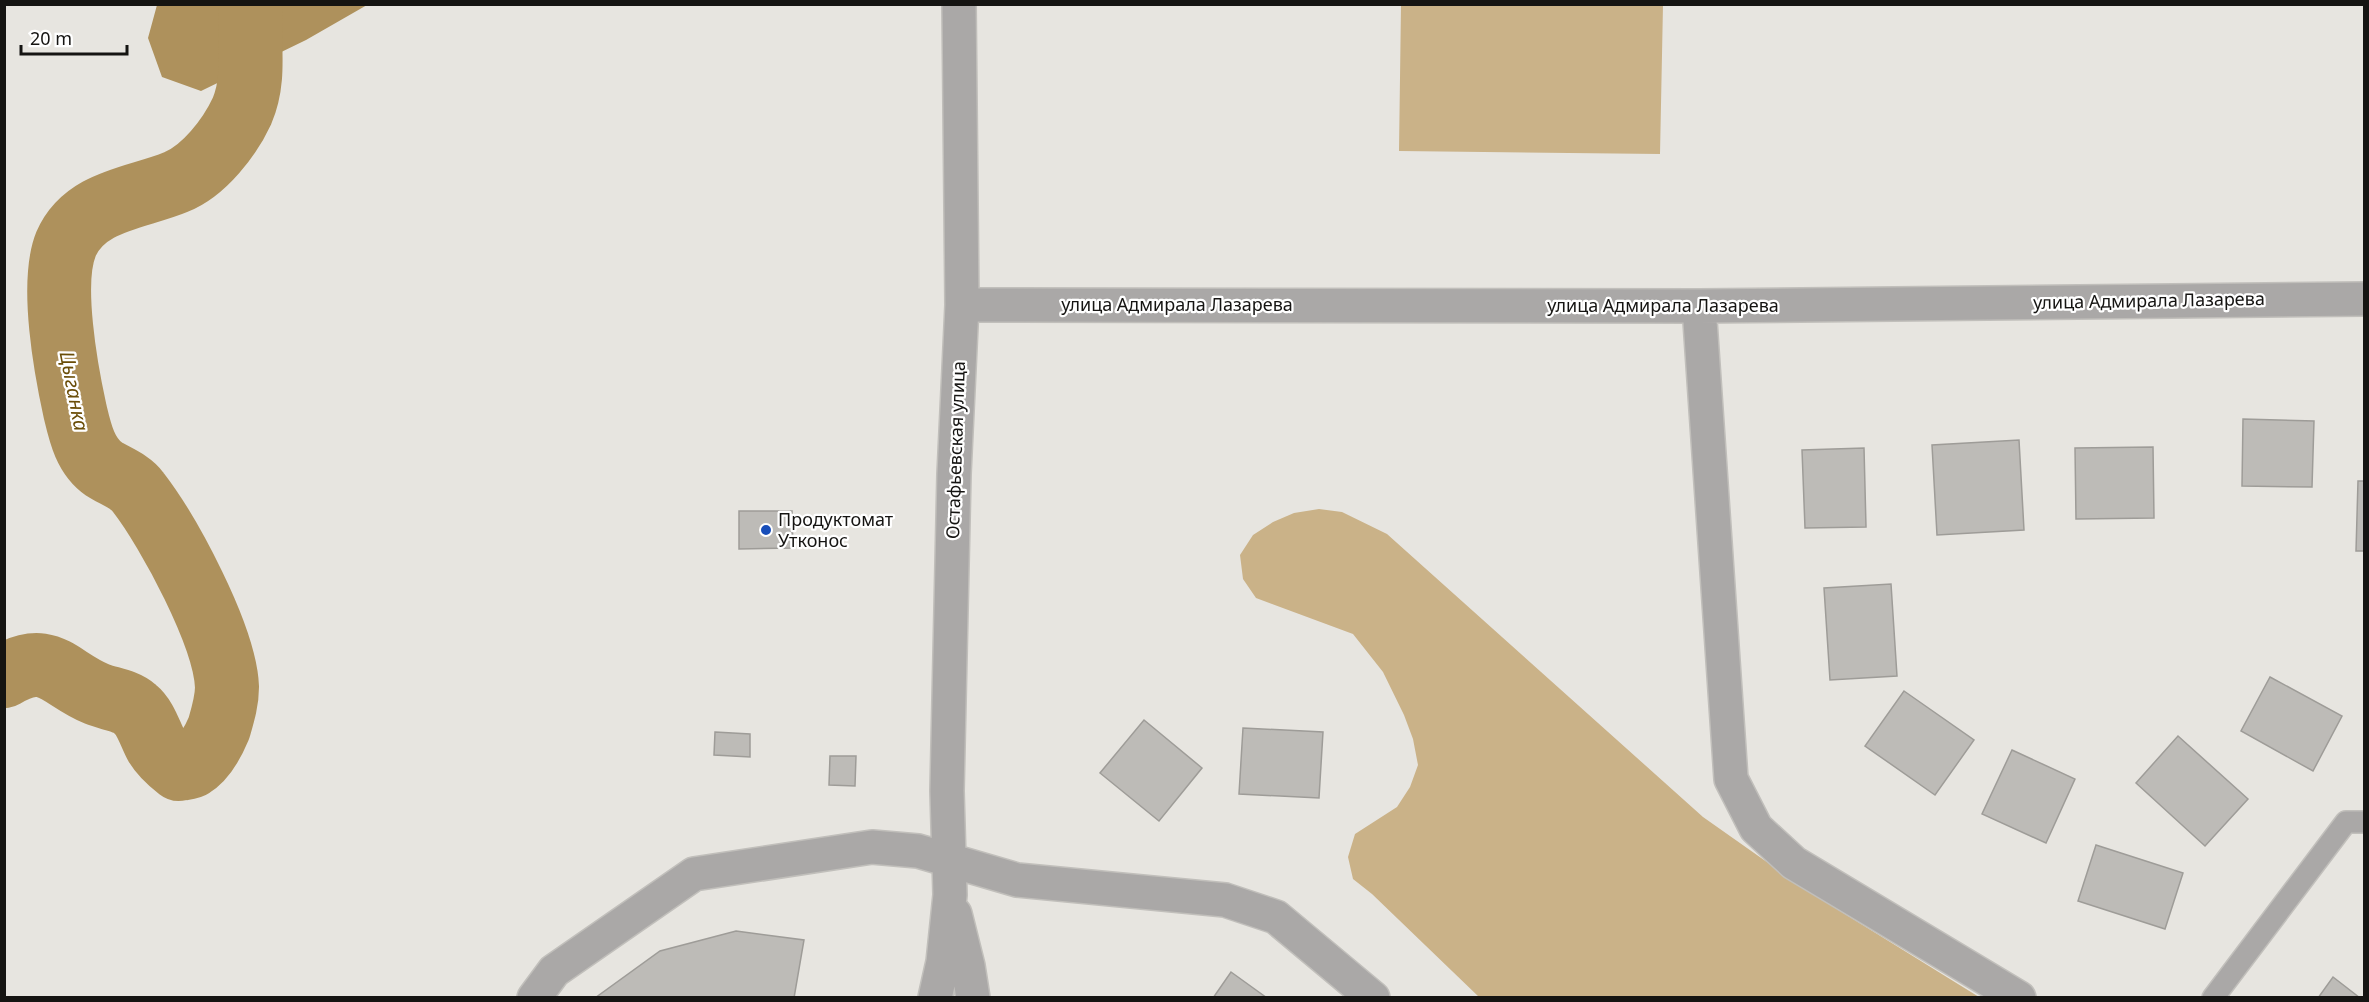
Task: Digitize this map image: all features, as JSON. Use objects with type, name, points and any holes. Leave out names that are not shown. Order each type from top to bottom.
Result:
[{"type":"street","name":"Остафьевская улица","points":[[935,998],[943,962],[950,895],[947,790],[952,556],[962,305],[959,4]]},
{"type":"street","name":"улица Адмирала Лазарева","points":[[962,305],[1699,306],[2364,299]]},
{"type":"street","points":[[1699,306],[1731,779],[1756,828],[1794,863],[2019,998]]},
{"type":"street","points":[[534,998],[554,971],[694,874],[872,847],[918,851],[1017,880],[1225,900],[1276,917],[1373,998]]},
{"type":"street","name":"Остафьевская улица","points":[[950,895],[968,966],[973,998]]},
{"type":"lane","points":[[2213,998],[2346,822],[2364,822]]},
{"type":"shaded area","points":[[157,4],[367,5],[306,40],[201,91],[162,77],[148,38]]},
{"type":"shaded area","points":[[1401,5],[1663,5],[1660,154],[1399,151]]},
{"type":"shaded area","points":[[1319,509],[1342,512],[1387,534],[1703,817],[1811,893],[1979,997],[1479,997],[1372,894],[1353,879],[1348,857],[1355,834],[1397,807],[1410,787],[1418,765],[1413,739],[1404,715],[1383,672],[1353,634],[1256,598],[1243,579],[1240,555],[1253,535],[1273,522],[1294,513]]},
{"type":"building","points":[[2243,419],[2314,421],[2312,487],[2242,486]]},
{"type":"building","points":[[2019,440],[2024,530],[1937,535],[1932,445]]},
{"type":"building","points":[[2153,447],[2154,518],[2076,519],[2075,448]]},
{"type":"building","points":[[1864,448],[1866,527],[1805,528],[1802,450]]},
{"type":"building","points":[[2358,481],[2364,481],[2364,551],[2356,551]]},
{"type":"building","name":"Продуктомат Утконос","points":[[739,511],[792,511],[793,548],[739,549]]},
{"type":"building","points":[[1891,584],[1897,676],[1830,680],[1824,588]]},
{"type":"building","points":[[2270,677],[2342,716],[2313,771],[2241,731]]},
{"type":"building","points":[[1904,691],[1974,740],[1935,795],[1865,746]]},
{"type":"building","points":[[1144,720],[1202,768],[1159,821],[1100,773]]},
{"type":"building","points":[[1243,728],[1323,732],[1319,798],[1239,794]]},
{"type":"building","points":[[715,732],[750,734],[750,757],[714,755]]},
{"type":"building","points":[[2178,736],[2248,799],[2205,846],[2136,783]]},
{"type":"building","points":[[2012,750],[2075,779],[2046,843],[1982,814]]},
{"type":"building","points":[[830,756],[856,756],[855,786],[829,785]]},
{"type":"building","points":[[2096,845],[2183,873],[2165,929],[2078,901]]},
{"type":"building","points":[[736,931],[804,940],[794,998],[595,998],[660,951]]},
{"type":"building","points":[[1231,972],[1267,998],[1213,998]]},
{"type":"building","points":[[2333,977],[2360,998],[2318,998]]},
{"type":"waterway","name":"Цыганка","points":[[4,676],[19,668],[32,665],[43,666],[53,669],[97,694],[131,706],[145,721],[158,749],[179,769],[191,767],[201,759],[219,728],[227,692],[224,666],[217,641],[193,585],[165,532],[138,492],[127,482],[98,464],[81,435],[64,350],[59,281],[66,244],[75,229],[86,218],[114,202],[186,177],[206,162],[231,132],[247,98],[250,72],[251,4]]},
{"type":"place","name":"Продуктомат Утконос","points":[[766,530]]}]
